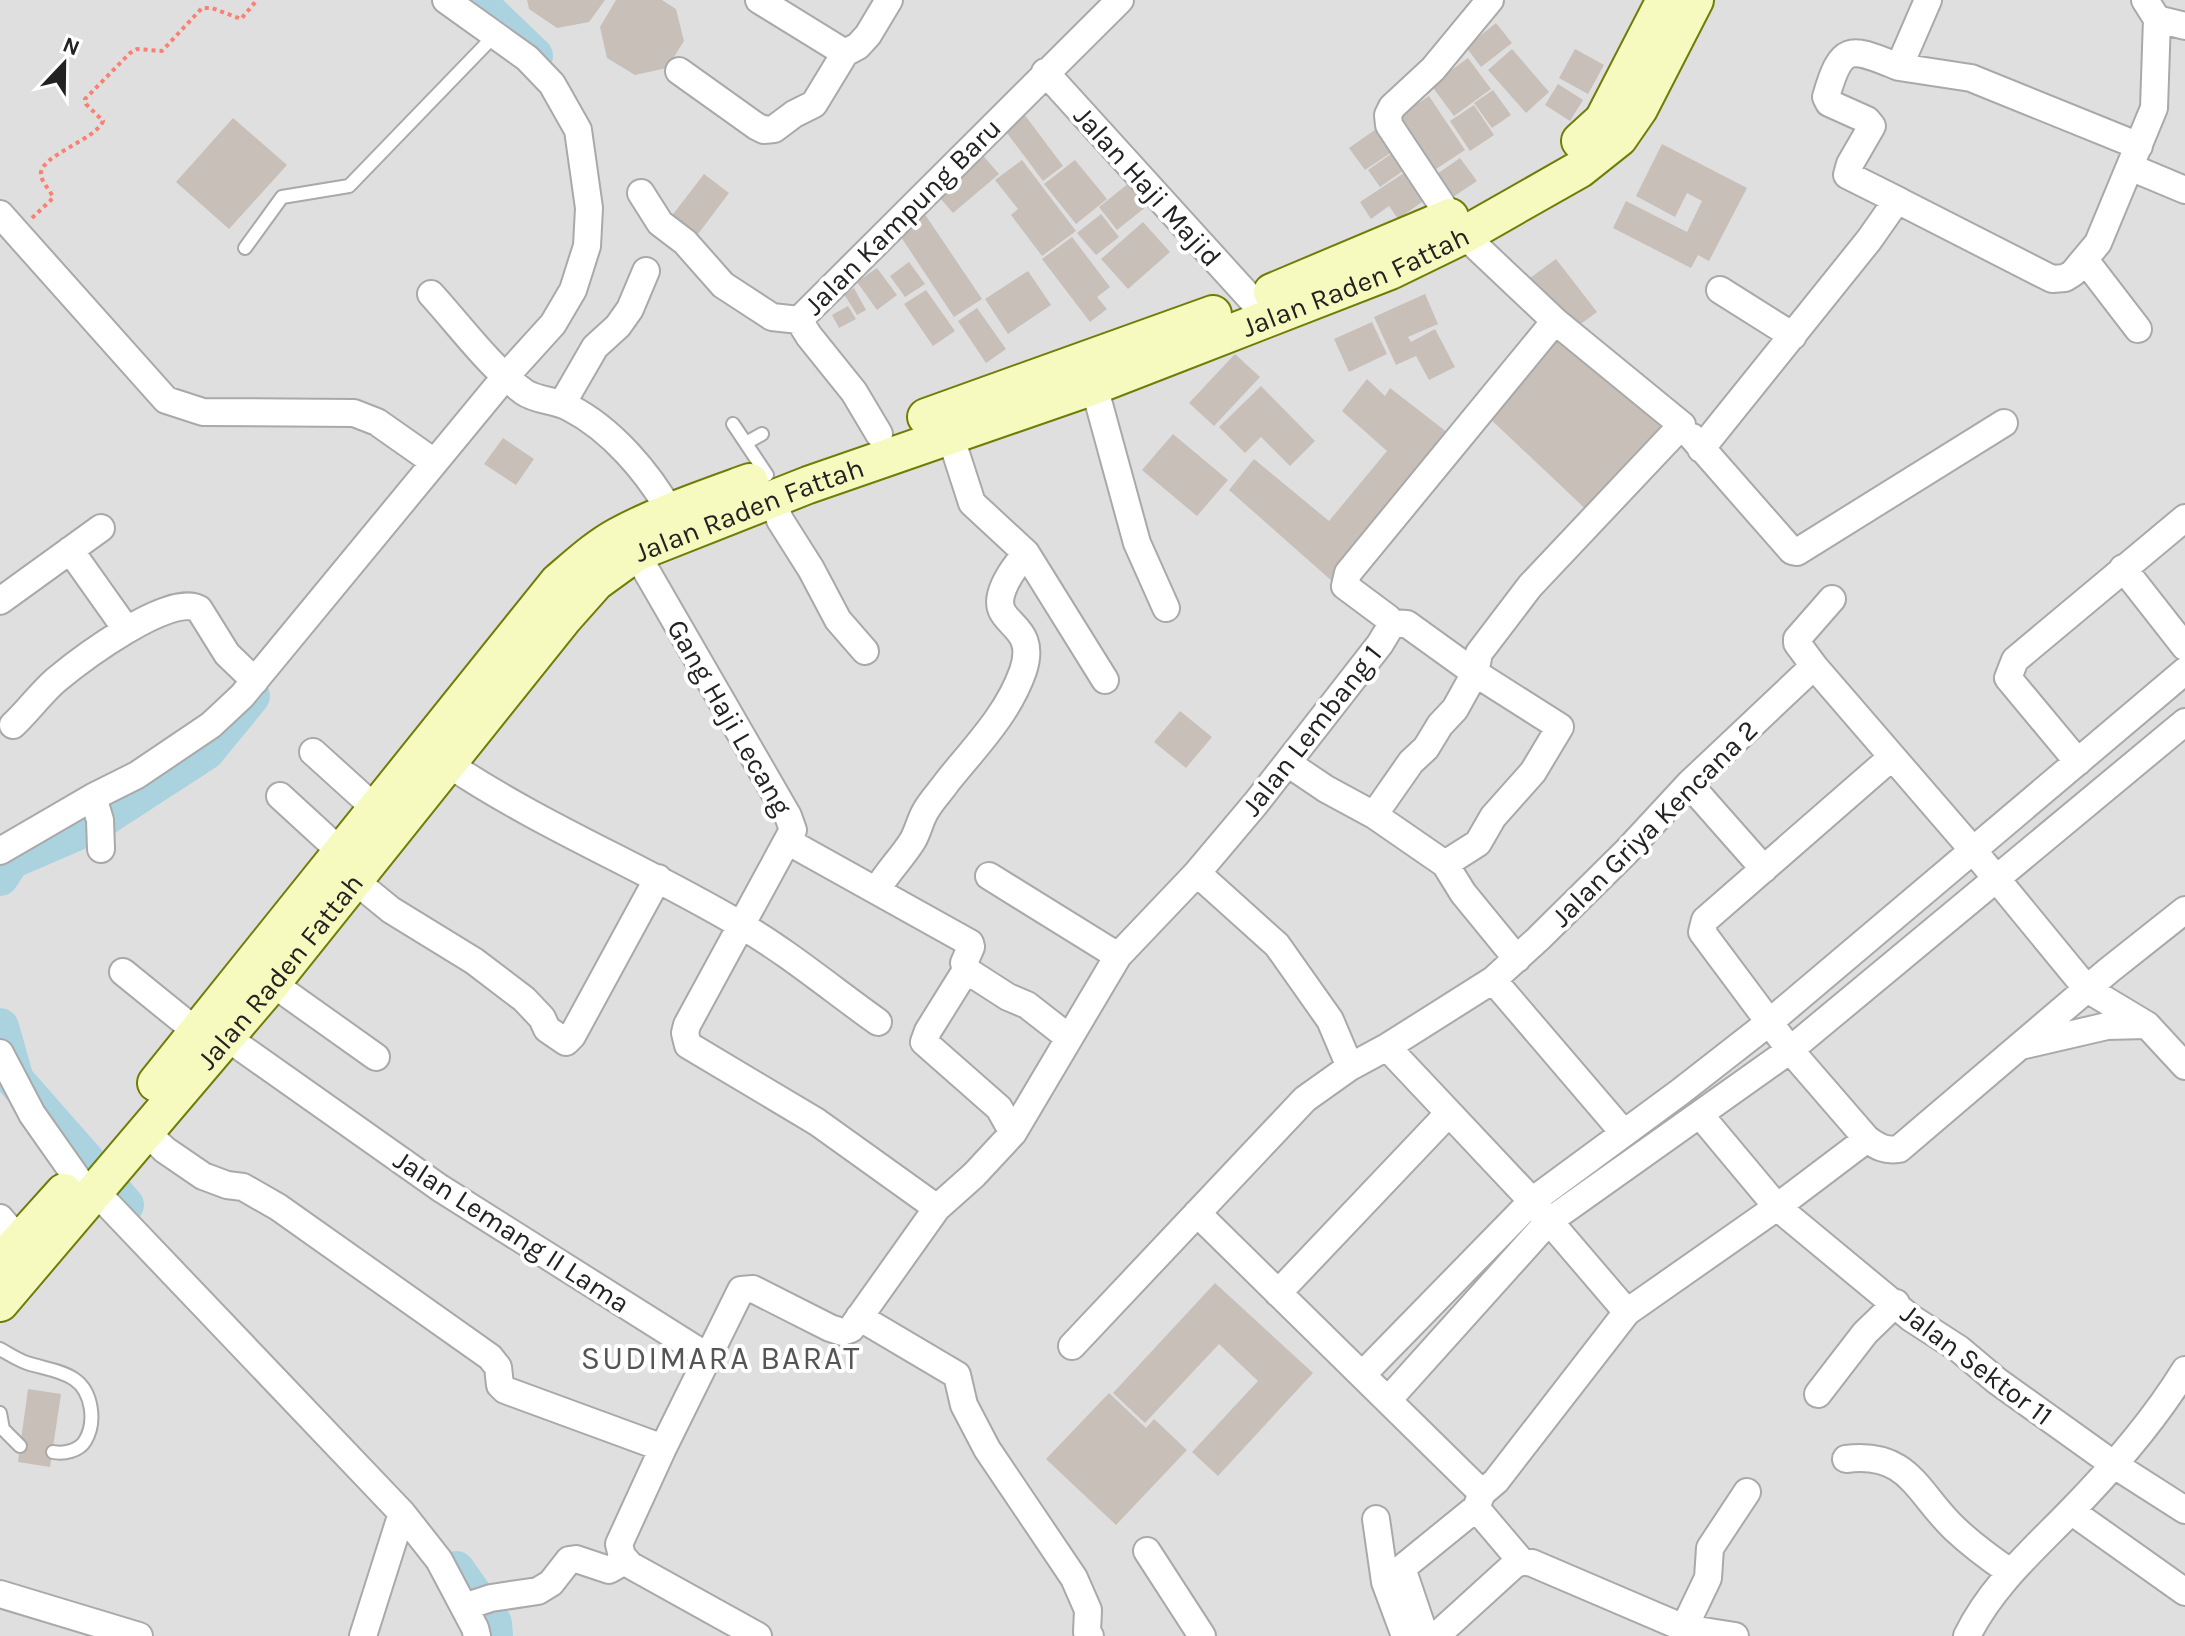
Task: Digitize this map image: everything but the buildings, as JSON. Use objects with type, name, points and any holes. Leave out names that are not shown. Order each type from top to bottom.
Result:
[{"type":"main road","name":"Jalan Raden Fattah","points":[[210,1030],[272,983],[347,866],[376,809],[558,582],[585,559],[617,537],[671,513],[950,435],[1094,386],[1390,271],[1583,140],[1603,120],[1665,0]]},
{"type":"main road","name":"Jalan Raden Fattah","points":[[0,1303],[14,1245],[105,1166],[210,1030],[347,866],[447,763],[596,582],[636,553],[879,434],[1457,226],[1580,169],[1619,138],[1639,109],[1695,0]]},
{"type":"street","points":[[0,851],[95,806],[211,725],[255,681],[434,462],[515,384],[573,290],[587,246],[589,208],[578,130],[552,84],[527,58],[446,0]]},
{"type":"street","points":[[759,0],[845,53]]},
{"type":"street","points":[[679,71],[756,126],[764,130],[774,129],[814,104],[845,53],[858,46],[868,35],[889,0]]},
{"type":"street","name":"Jalan Kampung Baru","points":[[641,193],[660,223],[685,242],[723,285],[772,317],[799,320],[1120,0]]},
{"type":"street","points":[[1490,0],[1433,69],[1392,107],[1388,115],[1389,125],[1457,226],[1555,321],[1682,425],[1792,551],[1797,552],[2004,423]]},
{"type":"street","points":[[1899,67],[1928,0]]},
{"type":"street","points":[[2185,26],[2151,9],[2154,108],[2134,156],[2098,243],[2065,278],[2052,279],[1847,175],[1872,126],[1867,120],[1829,103],[1826,97],[1841,59],[1850,52],[1860,51],[1899,67],[1971,78],[2134,156],[2185,190]]},
{"type":"street","name":"Jalan Haji Majid","points":[[1045,72],[1252,300]]},
{"type":"street","points":[[1701,449],[1897,202]]},
{"type":"street","points":[[8,223],[166,400],[203,412],[354,413],[377,422],[434,462]]},
{"type":"street","points":[[2085,260],[2138,329]]},
{"type":"street","points":[[562,404],[595,347],[618,326],[630,309],[646,271]]},
{"type":"street","points":[[1720,290],[1793,336]]},
{"type":"street","points":[[431,294],[515,384],[589,417],[646,475],[671,513]]},
{"type":"street","points":[[799,320],[854,392],[879,434]]},
{"type":"street","name":"Jalan Lembang 1","points":[[859,1317],[937,1208],[974,1175],[1013,1133],[1118,956],[1197,873],[1289,764],[1380,644],[1391,623],[1345,586],[1348,573],[1555,321]]},
{"type":"street","points":[[1094,386],[1137,543],[1166,608]]},
{"type":"street","points":[[1374,815],[1411,762],[1426,748],[1440,725],[1455,709],[1475,673],[1479,653],[1530,586],[1682,425]]},
{"type":"street","points":[[950,435],[972,503],[1026,553],[1105,680]]},
{"type":"street","points":[[770,487],[780,520],[838,620],[865,651]]},
{"type":"street","points":[[2078,762],[2008,678],[2009,670],[2015,660],[2185,518]]},
{"type":"street","points":[[0,601],[101,528]]},
{"type":"street","points":[[70,550],[126,629]]},
{"type":"street","name":"Gang Haji Lecang","points":[[636,553],[788,816],[793,830],[687,1025],[688,1045],[817,1122],[937,1208]]},
{"type":"street","points":[[877,890],[914,837],[926,810],[991,729],[1024,670],[1028,649],[1026,639],[999,606],[1009,575],[1026,553]]},
{"type":"street","points":[[2123,568],[2185,647]]},
{"type":"street","points":[[1832,599],[1797,639],[1814,666],[1972,849],[2087,989],[2147,1025],[2185,1066]]},
{"type":"street","points":[[13,725],[54,682],[126,629],[171,609],[193,606],[199,609],[227,654],[255,681]]},
{"type":"street","points":[[1391,623],[1407,624],[1475,673],[1560,727],[1533,772],[1493,817],[1478,843],[1445,864]]},
{"type":"street","name":"Jalan Griya Kencana 2","points":[[1072,1346],[1305,1099],[1350,1067],[1493,980],[1626,852],[1689,784],[1814,666]]},
{"type":"street","points":[[1362,1375],[1532,1201],[1771,1021],[2185,671]]},
{"type":"street","points":[[1388,1400],[1548,1222],[1790,1050],[2185,722]]},
{"type":"street","points":[[313,752],[376,809]]},
{"type":"street","points":[[1892,757],[1701,926],[1702,932],[1790,1050],[1867,1139],[1884,1149],[1899,1149],[2185,910]]},
{"type":"street","points":[[447,763],[570,836],[658,878],[742,925],[878,1022]]},
{"type":"street","points":[[1289,764],[1326,789],[1374,815],[1445,864],[1463,893],[1517,959]]},
{"type":"street","points":[[1689,784],[1764,869]]},
{"type":"street","points":[[280,796],[391,910],[474,961],[524,999],[542,1018],[547,1029],[566,1042],[606,976],[658,878]]},
{"type":"street","points":[[95,806],[101,849]]},
{"type":"street","points":[[787,841],[970,943],[964,963],[966,970],[1008,997],[1027,1005],[1068,1037]]},
{"type":"street","points":[[1197,873],[1277,945],[1330,1020],[1350,1067]]},
{"type":"street","points":[[989,876],[1118,956]]},
{"type":"street","points":[[966,970],[924,1042],[999,1108],[1013,1133]]},
{"type":"street","name":"Jalan Lemang II Lama","points":[[123,972],[440,1188],[708,1357]]},
{"type":"street","points":[[1493,980],[1623,1132]]},
{"type":"street","points":[[272,983],[376,1057]]},
{"type":"street","points":[[2019,1046],[2107,1026],[2147,1025]]},
{"type":"street","points":[[1387,1047],[1532,1201],[1627,1312]]},
{"type":"street","points":[[0,1053],[32,1114],[105,1166],[402,1513],[475,1604],[477,1636]]},
{"type":"street","points":[[1278,1293],[1448,1114]]},
{"type":"street","points":[[1701,1116],[1777,1207]]},
{"type":"street","points":[[1394,1575],[1479,1500],[1496,1481],[1627,1312],[1777,1207],[1867,1139]]},
{"type":"street","points":[[105,1166],[165,1150],[203,1176],[243,1187],[278,1207],[490,1357],[498,1367],[500,1385],[505,1390],[663,1448]]},
{"type":"street","name":"Jalan Sektor 11","points":[[1777,1207],[1911,1318],[1959,1349],[1997,1381],[2113,1464],[2185,1510]]},
{"type":"street","points":[[1197,1213],[1388,1400],[1479,1500],[1521,1561]]},
{"type":"street","points":[[758,1636],[630,1565],[622,1556],[619,1544],[663,1448],[741,1290],[745,1288],[842,1332],[851,1329],[859,1317],[957,1375],[964,1405],[987,1449],[1079,1587],[1088,1610],[1086,1635]]},
{"type":"street","points":[[1818,1394],[1865,1333],[1896,1303]]},
{"type":"street","points":[[1967,1636],[2010,1572],[2113,1464],[2162,1406],[2185,1370]]},
{"type":"street","points":[[1846,1459],[1877,1458],[1901,1470],[1956,1530],[2010,1572]]},
{"type":"street","points":[[1698,1631],[1710,1548],[1747,1492]]},
{"type":"street","points":[[2071,1511],[2185,1592]]},
{"type":"street","points":[[363,1636],[402,1513]]},
{"type":"street","points":[[1376,1519],[1394,1575],[1405,1636]]},
{"type":"street","points":[[1147,1551],[1202,1636]]},
{"type":"street","points":[[475,1604],[538,1591],[551,1583],[569,1560],[576,1559],[609,1570],[618,1565],[622,1556]]},
{"type":"street","points":[[1436,1636],[1521,1561],[1698,1631],[1735,1636]]},
{"type":"street","points":[[1394,1575],[1425,1636]]},
{"type":"street","points":[[0,1594],[139,1636]]},
{"type":"lane","points":[[245,248],[282,197],[349,186],[494,36]]},
{"type":"lane","points":[[733,424],[770,487]]},
{"type":"lane","points":[[746,443],[762,434]]},
{"type":"lane","points":[[0,1349],[24,1362],[76,1380],[89,1399],[92,1419],[87,1439],[80,1448],[60,1454],[53,1452]]},
{"type":"lane","points":[[0,1413],[3,1429],[20,1446]]},
{"type":"path","points":[[8,223],[53,198],[41,176],[42,170],[65,149],[99,129],[103,121],[85,99],[130,53],[137,49],[162,51],[202,8],[212,8],[241,19],[257,0]]},
{"type":"shaded area","points":[[0,0],[2185,0],[2185,1636],[0,1636]]},
{"type":"waterway","points":[[487,11],[534,56]]},
{"type":"waterway","points":[[0,877],[11,860],[92,825],[206,751],[251,696]]},
{"type":"waterway","points":[[0,1027],[15,1080],[125,1205]]},
{"type":"waterway","points":[[456,1570],[493,1623],[494,1636]]},
{"type":"district","name":"SUDIMARA BARAT","points":[[721,1358]]}]
